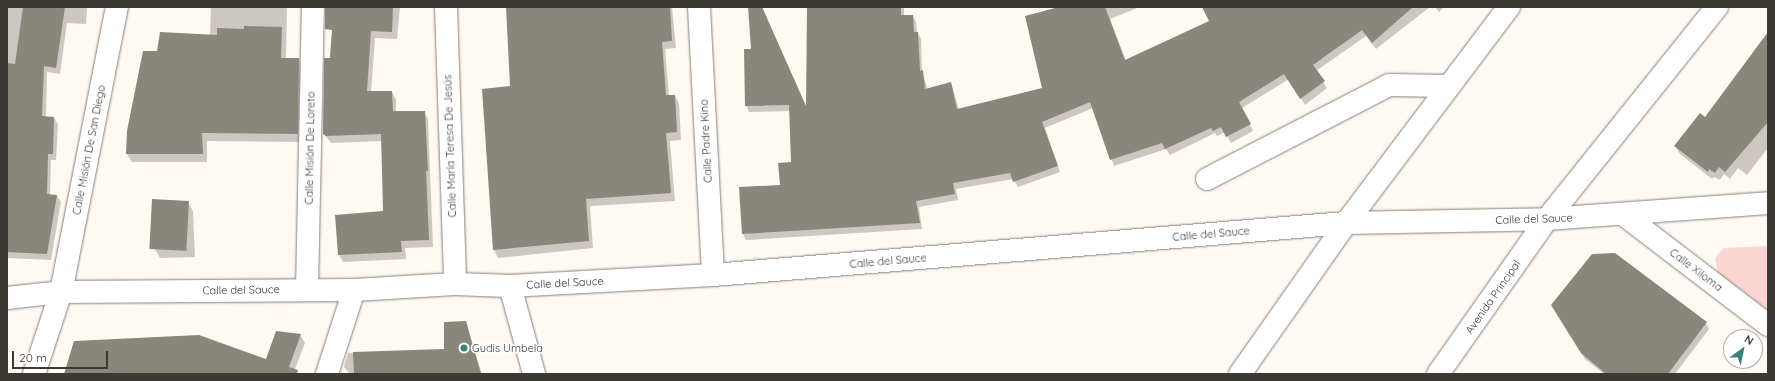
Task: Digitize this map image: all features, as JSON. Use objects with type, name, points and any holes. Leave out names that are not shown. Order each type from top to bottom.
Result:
[{"type":"street","name":"Calle Misión De San Diego","points":[[34,374],[61,292],[117,7]]},
{"type":"street","name":"Calle Misión De Loreto","points":[[307,289],[313,7]]},
{"type":"street","name":"Calle María Teresa De Jesús","points":[[446,7],[455,284]]},
{"type":"street","name":"Calle Padre Kino","points":[[699,7],[713,275]]},
{"type":"street","points":[[1240,374],[1346,222],[1509,7]]},
{"type":"street","name":"Avenida Principal","points":[[1438,374],[1547,219],[1717,7]]},
{"type":"street","points":[[1207,179],[1389,85],[1449,86]]},
{"type":"street","name":"Calle del Sauce","points":[[7,298],[61,292],[307,289],[354,290],[455,284],[510,286],[713,275],[1346,222],[1547,219],[1624,215],[1768,203]]},
{"type":"street","name":"Calle Xiloma","points":[[1624,215],[1768,325]]},
{"type":"street","points":[[510,286],[534,374]]},
{"type":"street","points":[[327,374],[354,290]]},
{"type":"shaded area","points":[[1768,246],[1768,310],[1718,273],[1715,258],[1724,248]]},
{"type":"building","points":[[23,7],[65,7],[56,68],[44,66],[42,116],[54,117],[53,154],[48,154],[47,194],[57,195],[47,254],[7,252],[7,63],[15,64]]},
{"type":"building","points":[[325,7],[393,7],[392,32],[371,31],[367,91],[392,91],[393,111],[425,111],[429,240],[401,241],[402,252],[338,255],[335,215],[383,211],[381,134],[326,136],[323,134],[324,58],[330,58],[332,30],[325,29]]},
{"type":"building","points":[[506,7],[670,7],[672,41],[662,42],[666,95],[675,95],[677,132],[666,133],[671,193],[586,199],[589,241],[493,250],[482,89],[510,86]]},
{"type":"building","points":[[748,7],[762,7],[806,106],[807,7],[901,7],[901,15],[913,15],[914,32],[918,32],[920,71],[923,70],[925,89],[951,82],[957,109],[1042,88],[1025,16],[1059,7],[1105,7],[1125,60],[1209,21],[1202,7],[1413,7],[1372,43],[1362,30],[1313,65],[1325,81],[1300,99],[1284,74],[1239,102],[1251,124],[1226,137],[1221,127],[1213,131],[1211,128],[1165,149],[1162,143],[1110,160],[1090,102],[1042,122],[1058,166],[1013,182],[1010,173],[953,183],[955,194],[916,201],[920,223],[742,234],[739,187],[780,185],[778,163],[791,162],[789,105],[745,106],[744,49],[751,49]]},
{"type":"building","points":[[244,26],[282,27],[281,58],[299,58],[298,134],[202,133],[203,154],[126,154],[127,131],[143,51],[157,51],[160,32],[217,35],[217,28],[244,29]]},
{"type":"building","points":[[1768,32],[1768,122],[1725,172],[1719,167],[1715,173],[1709,169],[1708,172],[1674,146],[1700,113],[1705,117]]},
{"type":"building","points":[[152,199],[189,201],[186,251],[149,249]]},
{"type":"building","points":[[1615,253],[1707,322],[1668,374],[1606,374],[1581,353],[1551,305],[1592,254]]},
{"type":"building","points":[[466,321],[481,374],[354,374],[353,352],[444,349],[444,322]]},
{"type":"building","points":[[276,331],[301,334],[289,367],[298,370],[297,374],[64,374],[74,341],[199,335],[266,359]]},
{"type":"place","name":"Gudis Umbela","points":[[464,348]]}]
